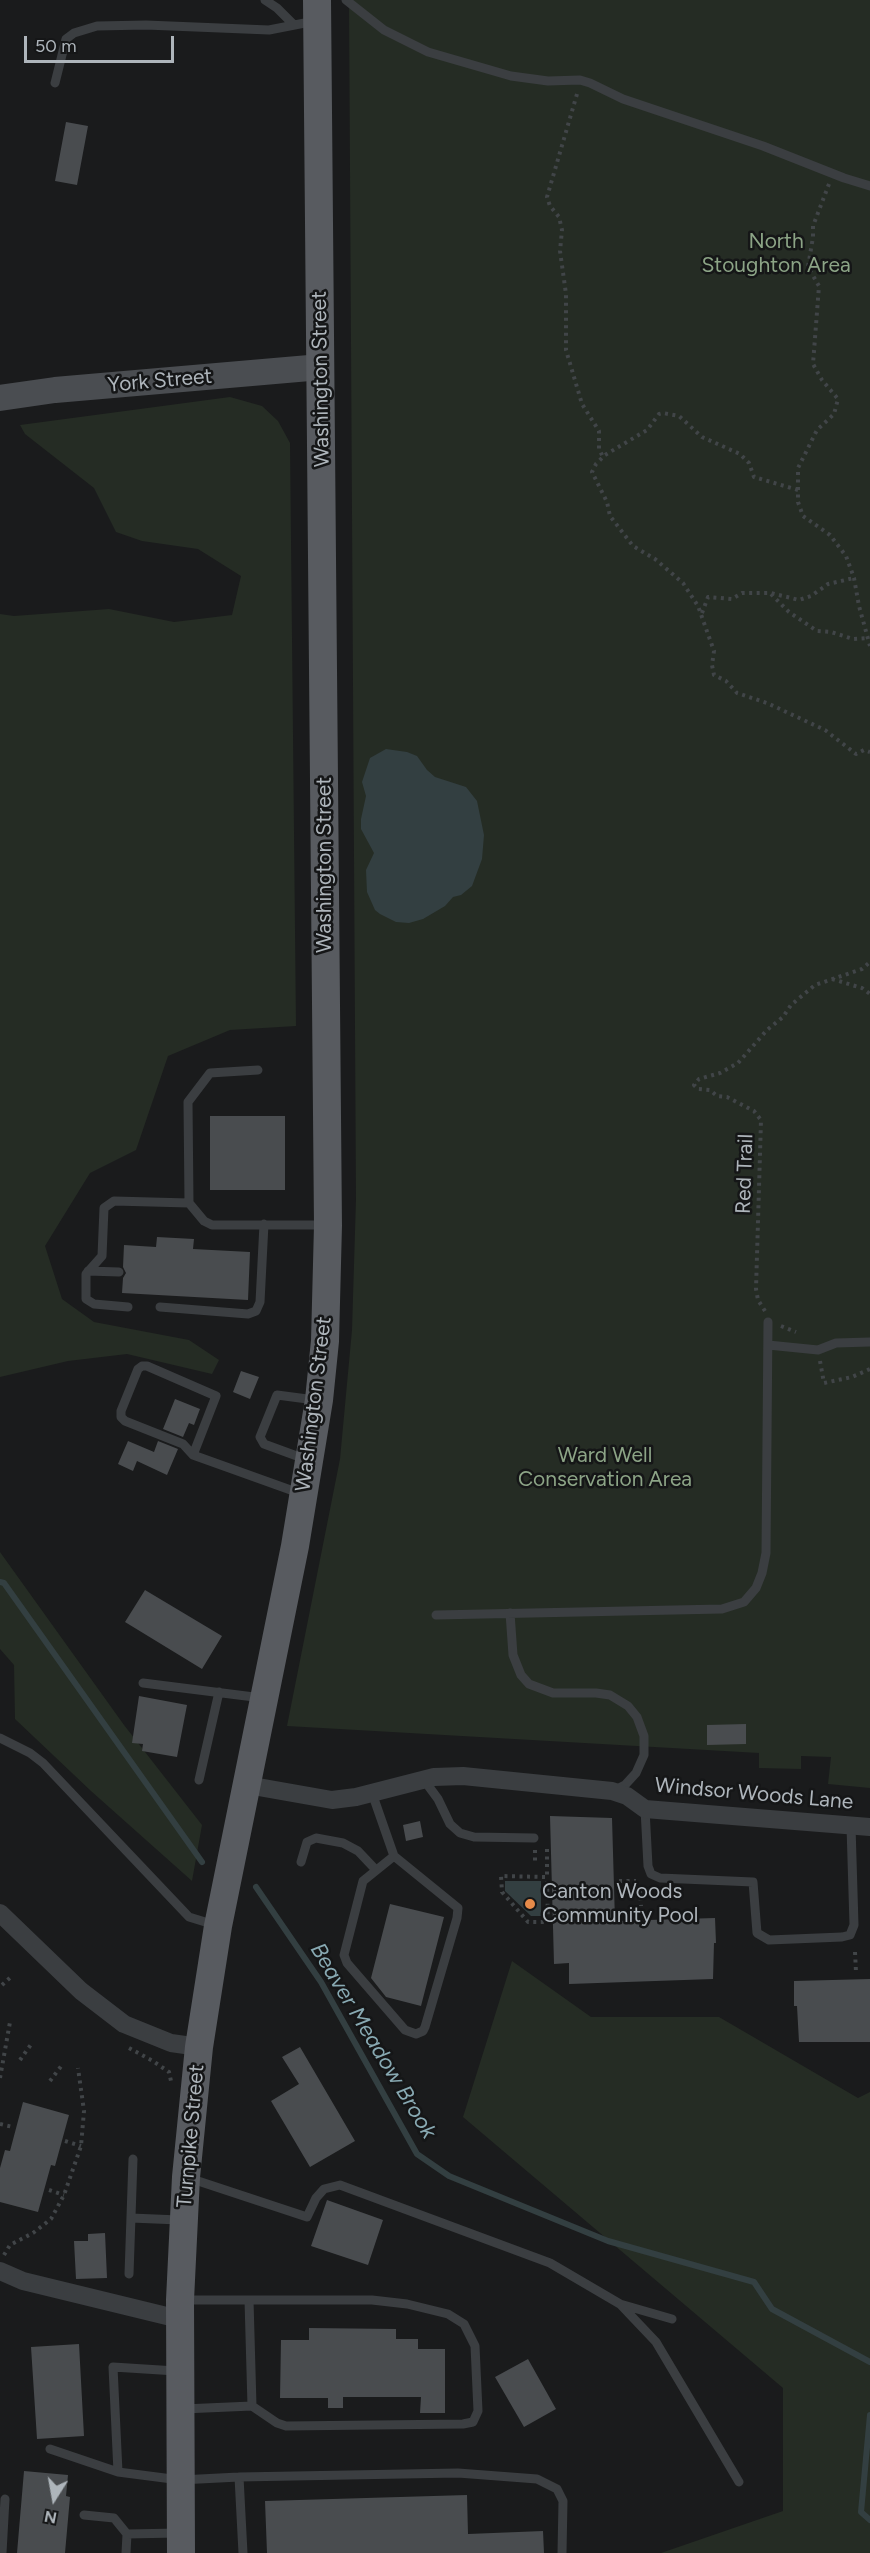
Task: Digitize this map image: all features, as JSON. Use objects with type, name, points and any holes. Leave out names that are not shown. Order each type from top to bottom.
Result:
[{"type":"main road","name":"Washington Street","points":[[261,1711],[310,1461],[325,1341],[328,1225],[321,367],[309,15]]},
{"type":"main road","name":"Turnpike Street","points":[[181,2543],[180,2310],[186,2177],[199,2047],[218,1926],[261,1711]]},
{"type":"street","name":"York Street","points":[[0,398],[55,390],[321,367]]},
{"type":"street","name":"Windsor Woods Lane","points":[[247,1785],[332,1800],[356,1797],[443,1776],[463,1776],[612,1791],[627,1796],[645,1809],[870,1827]]},
{"type":"street","points":[[0,1913],[81,1991],[117,2019],[171,2043],[199,2047]]},
{"type":"street","points":[[0,2266],[23,2281],[180,2310]]},
{"type":"lane","points":[[265,0],[277,8],[309,15]]},
{"type":"lane","points":[[346,0],[384,30],[428,52],[511,76],[548,81],[580,80],[590,83],[623,99],[763,146],[870,186]]},
{"type":"lane","points":[[55,83],[66,39],[74,33],[97,26],[146,25],[269,30],[309,15]]},
{"type":"lane","points":[[258,1070],[210,1073],[188,1102],[189,1203],[207,1223],[328,1225]]},
{"type":"lane","points":[[128,1307],[94,1305],[87,1301],[88,1271],[102,1256],[103,1212],[109,1203],[189,1203]]},
{"type":"lane","points":[[160,1307],[248,1314],[256,1311],[261,1302],[264,1224]]},
{"type":"lane","points":[[88,1271],[119,1272]]},
{"type":"lane","points":[[436,1615],[722,1609],[744,1602],[759,1580],[766,1553],[768,1345],[771,1321]]},
{"type":"lane","points":[[768,1345],[818,1350],[836,1343],[870,1342]]},
{"type":"lane","points":[[193,1455],[216,1396],[147,1366],[142,1366],[138,1369],[121,1411],[121,1417],[125,1421],[183,1444],[193,1455],[304,1495]]},
{"type":"lane","points":[[310,1461],[264,1444],[260,1437],[277,1395],[319,1400]]},
{"type":"lane","points":[[510,1613],[513,1654],[522,1675],[529,1684],[553,1693],[610,1695],[628,1706],[638,1716],[643,1729],[645,1746],[642,1763],[630,1780],[612,1791]]},
{"type":"lane","points":[[143,1683],[219,1692],[261,1711]]},
{"type":"lane","points":[[199,1780],[219,1692]]},
{"type":"lane","points":[[0,1738],[30,1753],[43,1763],[189,1917],[218,1926]]},
{"type":"lane","points":[[424,1780],[438,1799],[450,1824],[460,1833],[474,1837],[534,1838]]},
{"type":"lane","points":[[372,1793],[393,1856],[458,1908],[425,2027],[423,2031],[416,2034],[405,2030],[347,1963],[344,1955],[363,1881],[393,1856]]},
{"type":"lane","points":[[645,1809],[648,1866],[651,1874],[660,1878],[753,1882],[757,1933],[768,1940],[850,1935],[854,1925],[851,1826]]},
{"type":"lane","points":[[301,1862],[307,1842],[316,1838],[343,1843],[358,1851],[376,1870]]},
{"type":"lane","points":[[129,2274],[133,2159]]},
{"type":"lane","points":[[186,2177],[307,2217],[316,2198],[324,2189],[340,2185],[550,2263],[620,2304],[672,2319]]},
{"type":"lane","points":[[131,2218],[184,2220]]},
{"type":"lane","points":[[249,2300],[252,2406]]},
{"type":"lane","points":[[180,2310],[249,2300],[386,2301],[455,2316],[464,2324],[475,2346],[478,2411],[473,2422],[463,2424],[286,2426],[277,2423],[252,2406],[180,2409]]},
{"type":"lane","points":[[620,2304],[667,2357],[740,2482]]},
{"type":"lane","points":[[118,2472],[113,2367],[180,2371]]},
{"type":"lane","points":[[50,2449],[118,2472],[180,2480],[458,2473],[537,2479],[557,2489],[562,2501],[562,2553]]},
{"type":"lane","points":[[239,2477],[243,2553]]},
{"type":"lane","points":[[2,2553],[5,2499]]},
{"type":"lane","points":[[84,2515],[114,2518],[127,2534],[181,2543]]},
{"type":"lane","points":[[126,2553],[127,2534]]},
{"type":"path","points":[[578,88],[547,197],[550,206],[559,217],[562,230],[560,251],[566,294],[566,350],[582,404],[598,427],[599,449],[603,457]]},
{"type":"path","points":[[831,180],[813,226],[808,267],[819,286],[813,364],[822,381],[838,399],[834,414],[817,430],[798,468],[798,490],[802,516],[837,542],[854,578],[870,646]]},
{"type":"path","points":[[798,490],[754,477],[749,463],[740,454],[702,437],[679,416],[663,413],[659,414],[647,430],[603,457],[596,464],[592,474],[607,502],[610,516],[633,546],[656,559],[684,584],[701,614],[714,651],[712,665],[714,675],[726,681],[737,693],[767,703],[826,731],[856,754],[864,750],[870,752]]},
{"type":"path","points":[[701,614],[708,597],[732,599],[742,592],[771,593],[799,600],[811,597],[828,584],[854,578]]},
{"type":"path","points":[[771,593],[789,612],[817,631],[831,632],[853,639],[868,638]]},
{"type":"path","name":"Red Trail","points":[[771,1321],[759,1303],[756,1289],[761,1120],[754,1112],[727,1097],[717,1096],[710,1090],[698,1089],[694,1085],[701,1078],[720,1073],[738,1063],[765,1032],[783,1017],[791,1005],[815,985],[862,969],[870,962]]},
{"type":"path","points":[[832,979],[862,988],[870,994]]},
{"type":"path","points":[[771,1321],[814,1343],[818,1350],[824,1383],[852,1377],[870,1370]]},
{"type":"path","points":[[535,1848],[535,1864]]},
{"type":"path","points":[[547,1850],[548,1922],[528,1922],[502,1892],[501,1876],[547,1877]]},
{"type":"path","points":[[619,1881],[636,1881]]},
{"type":"path","points":[[640,1890],[640,1906]]},
{"type":"path","points":[[855,1952],[856,1972]]},
{"type":"path","points":[[2,1985],[13,1975]]},
{"type":"path","points":[[0,2078],[2,2051],[10,2022]]},
{"type":"path","points":[[20,2060],[32,2043]]},
{"type":"path","points":[[50,2081],[62,2065]]},
{"type":"path","points":[[0,2266],[10,2245],[33,2233],[51,2219],[64,2195],[81,2146],[84,2111],[78,2068]]},
{"type":"path","points":[[0,2124],[13,2127]]},
{"type":"path","points":[[65,2141],[81,2146]]},
{"type":"path","points":[[49,2190],[64,2195]]},
{"type":"green space","name":"Ward Well Conservation Area","points":[[349,0],[870,0],[870,1788],[828,1784],[831,1757],[801,1756],[801,1769],[759,1768],[759,1753],[287,1726],[340,1459],[352,1330],[356,1199]]},
{"type":"green space","points":[[230,397],[262,406],[278,421],[290,443],[296,1026],[230,1030],[168,1056],[136,1150],[90,1173],[45,1246],[62,1299],[94,1322],[189,1340],[219,1360],[212,1374],[127,1354],[68,1361],[0,1377],[0,614],[14,616],[109,609],[174,622],[232,615],[241,576],[198,549],[142,541],[116,532],[94,488],[25,434],[20,425]]},
{"type":"green space","points":[[0,1552],[124,1725],[202,1825],[192,1881],[91,1791],[15,1719],[14,1665],[0,1649]]},
{"type":"green space","points":[[512,1961],[591,2017],[719,2017],[858,2098],[870,2092],[870,2553],[661,2553],[783,2511],[783,2388],[463,2117]]},
{"type":"shaded area","points":[[386,749],[417,756],[435,777],[466,787],[477,801],[484,835],[482,859],[472,886],[423,919],[409,923],[396,922],[380,914],[375,910],[367,892],[366,870],[374,853],[361,829],[366,796],[362,782],[370,758]]},
{"type":"shaded area","name":"Canton Woods Community Pool","points":[[505,1881],[541,1881],[541,1916],[531,1916],[505,1891]]},
{"type":"building","points":[[66,122],[88,126],[77,185],[55,181]]},
{"type":"building","points":[[210,1116],[285,1116],[285,1190],[210,1190]]},
{"type":"building","points":[[157,1237],[194,1239],[193,1249],[250,1252],[248,1300],[122,1293],[123,1278],[126,1273],[123,1267],[124,1245],[156,1247]]},
{"type":"building","points":[[241,1371],[259,1377],[250,1399],[233,1392]]},
{"type":"building","points":[[175,1399],[200,1409],[194,1425],[189,1423],[183,1437],[163,1429]]},
{"type":"building","points":[[128,1441],[154,1452],[158,1441],[178,1449],[167,1475],[137,1461],[133,1471],[118,1464]]},
{"type":"building","points":[[145,1590],[222,1636],[202,1669],[125,1622]]},
{"type":"building","points":[[139,1696],[187,1705],[177,1757],[142,1751],[143,1744],[132,1743]]},
{"type":"building","points":[[746,1724],[746,1744],[707,1745],[707,1725]]},
{"type":"building","points":[[550,1816],[612,1818],[615,1921],[715,1918],[716,1943],[714,1943],[713,1979],[569,1984],[569,1963],[554,1964]]},
{"type":"building","points":[[420,1821],[423,1837],[406,1841],[403,1825]]},
{"type":"building","points":[[390,1904],[444,1917],[421,2006],[386,1997],[371,1978]]},
{"type":"building","points":[[870,1979],[870,2042],[799,2042],[797,2006],[794,2006],[794,1981]]},
{"type":"building","points":[[300,2047],[355,2141],[310,2167],[271,2101],[299,2084],[282,2057]]},
{"type":"building","points":[[23,2102],[69,2115],[55,2166],[51,2165],[38,2212],[0,2202],[0,2168],[5,2150],[10,2151]]},
{"type":"building","points":[[327,2200],[383,2220],[368,2265],[311,2246]]},
{"type":"building","points":[[105,2233],[107,2278],[76,2279],[74,2241],[88,2241],[88,2234]]},
{"type":"building","points":[[309,2328],[396,2329],[396,2339],[418,2339],[418,2349],[445,2349],[445,2413],[420,2413],[421,2397],[343,2397],[343,2408],[328,2408],[328,2398],[280,2398],[281,2340],[309,2340]]},
{"type":"building","points":[[79,2344],[84,2436],[37,2439],[31,2347]]},
{"type":"building","points":[[528,2359],[556,2409],[524,2427],[495,2377]]},
{"type":"building","points":[[24,2471],[68,2475],[66,2496],[70,2497],[65,2553],[17,2553]]},
{"type":"building","points":[[467,2495],[468,2534],[543,2531],[544,2553],[267,2553],[265,2501]]},
{"type":"waterway","name":"Beaver Meadow Brook","points":[[0,1582],[4,1583],[202,1862]]},
{"type":"waterway","name":"Beaver Meadow Brook","points":[[256,1887],[321,1982],[417,2154],[449,2176],[608,2241],[754,2282],[772,2309],[870,2362]]},
{"type":"waterway","name":"Beaver Meadow Brook","points":[[870,2415],[861,2512],[870,2520]]},
{"type":"place","name":"Canton Woods Community Pool","points":[[530,1904]]},
{"type":"park label","name":"North Stoughton Area","points":[[776,254]]}]
